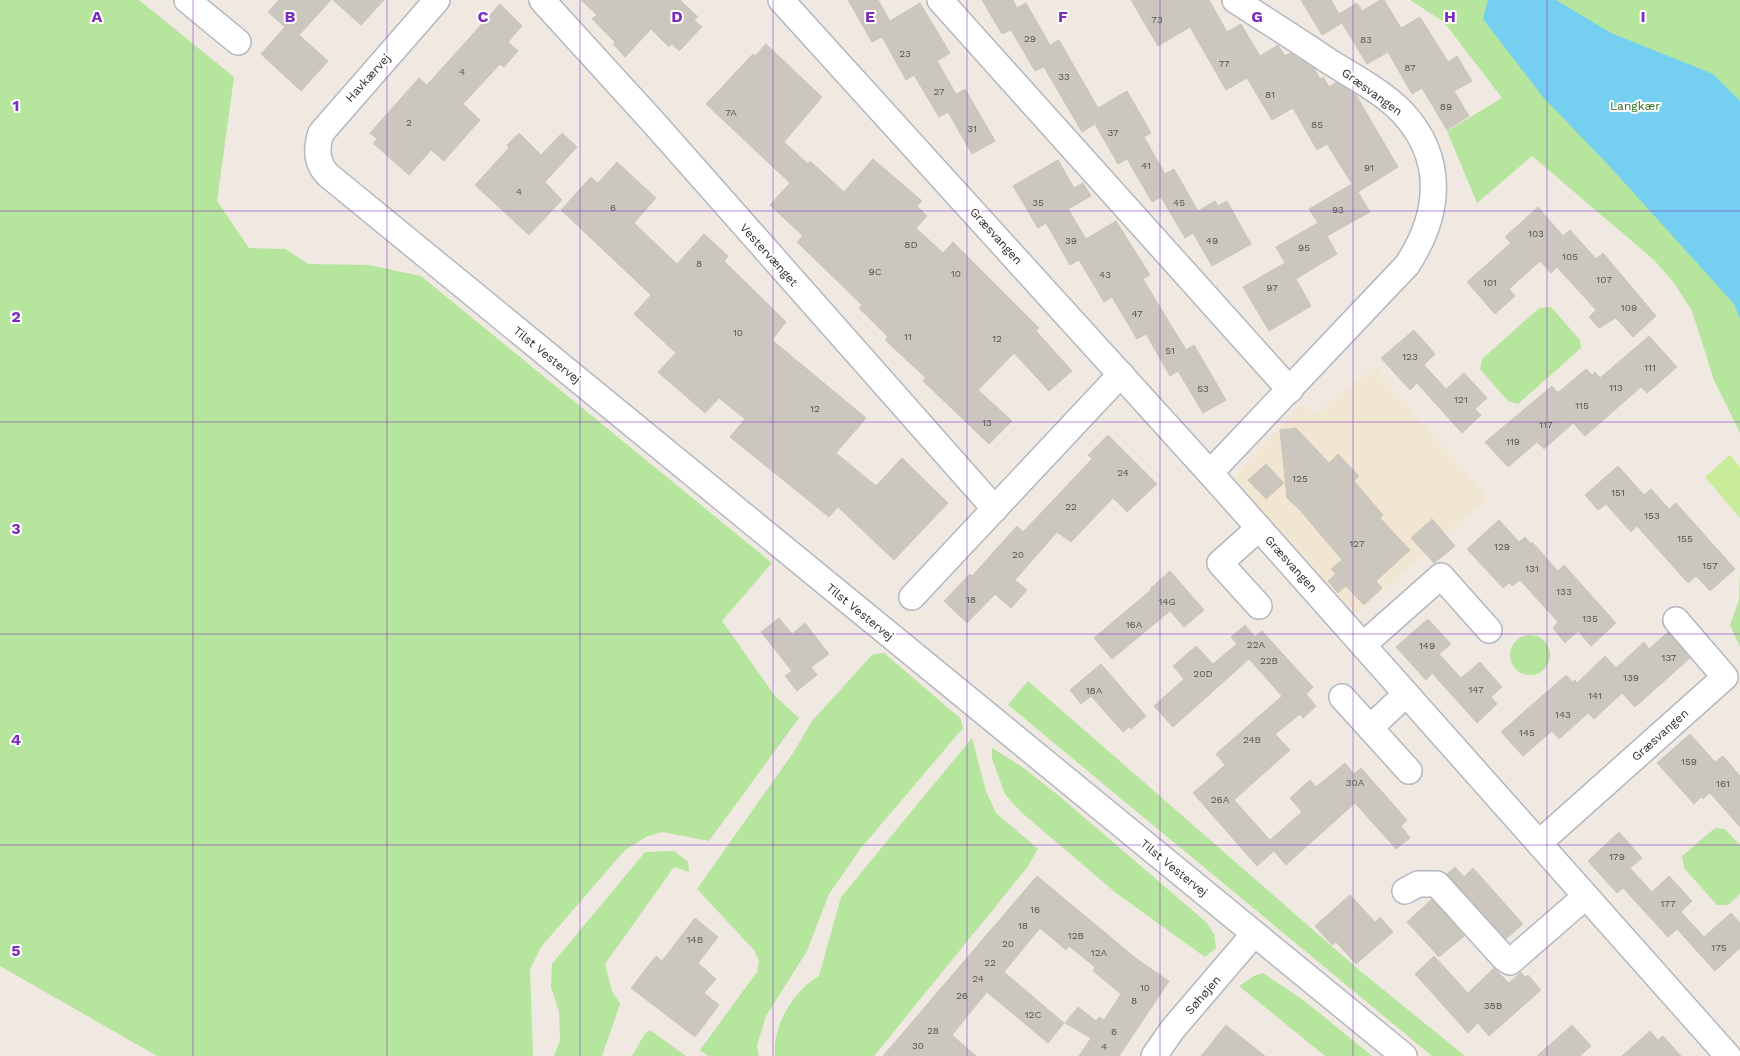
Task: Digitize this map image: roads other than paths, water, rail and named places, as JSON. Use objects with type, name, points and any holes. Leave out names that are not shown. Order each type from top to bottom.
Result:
[{"type":"street","points":[[187,0],[238,42]]},
{"type":"street","name":"Havkærvej","points":[[320,165],[318,141],[327,124],[437,0]]},
{"type":"street","name":"Vestervænget","points":[[542,0],[654,123],[995,509]]},
{"type":"street","name":"Græsvangen","points":[[781,0],[1210,473],[1729,1056],[1740,1048]]},
{"type":"street","points":[[940,0],[1290,390]]},
{"type":"street","name":"Græsvangen","points":[[1210,473],[1407,265],[1421,243],[1430,220],[1434,194],[1430,164],[1420,136],[1401,112],[1378,93],[1235,0]]},
{"type":"street","name":"Tilst Vestervej","points":[[320,165],[328,175],[391,228],[1404,1056]]},
{"type":"street","points":[[912,597],[1121,374]]},
{"type":"street","name":"Græsvangen","points":[[1259,528],[1220,562],[1259,606]]},
{"type":"street","points":[[1363,645],[1441,576],[1490,630]]},
{"type":"street","name":"Græsvangen","points":[[1538,843],[1725,677],[1676,620]]},
{"type":"street","points":[[1370,728],[1406,694]]},
{"type":"street","points":[[1342,697],[1409,772]]},
{"type":"street","points":[[1405,891],[1418,884],[1437,884],[1504,958],[1510,962],[1586,896]]},
{"type":"street","name":"Søhøjen","points":[[1154,1056],[1172,1030],[1254,934]]},
{"type":"water","points":[[1488,0],[1556,0],[1611,33],[1713,74],[1740,101],[1740,319],[1734,304],[1612,169],[1543,97],[1483,19]]},
{"type":"park label","name":"Langkær","points":[[1635,106]]}]
